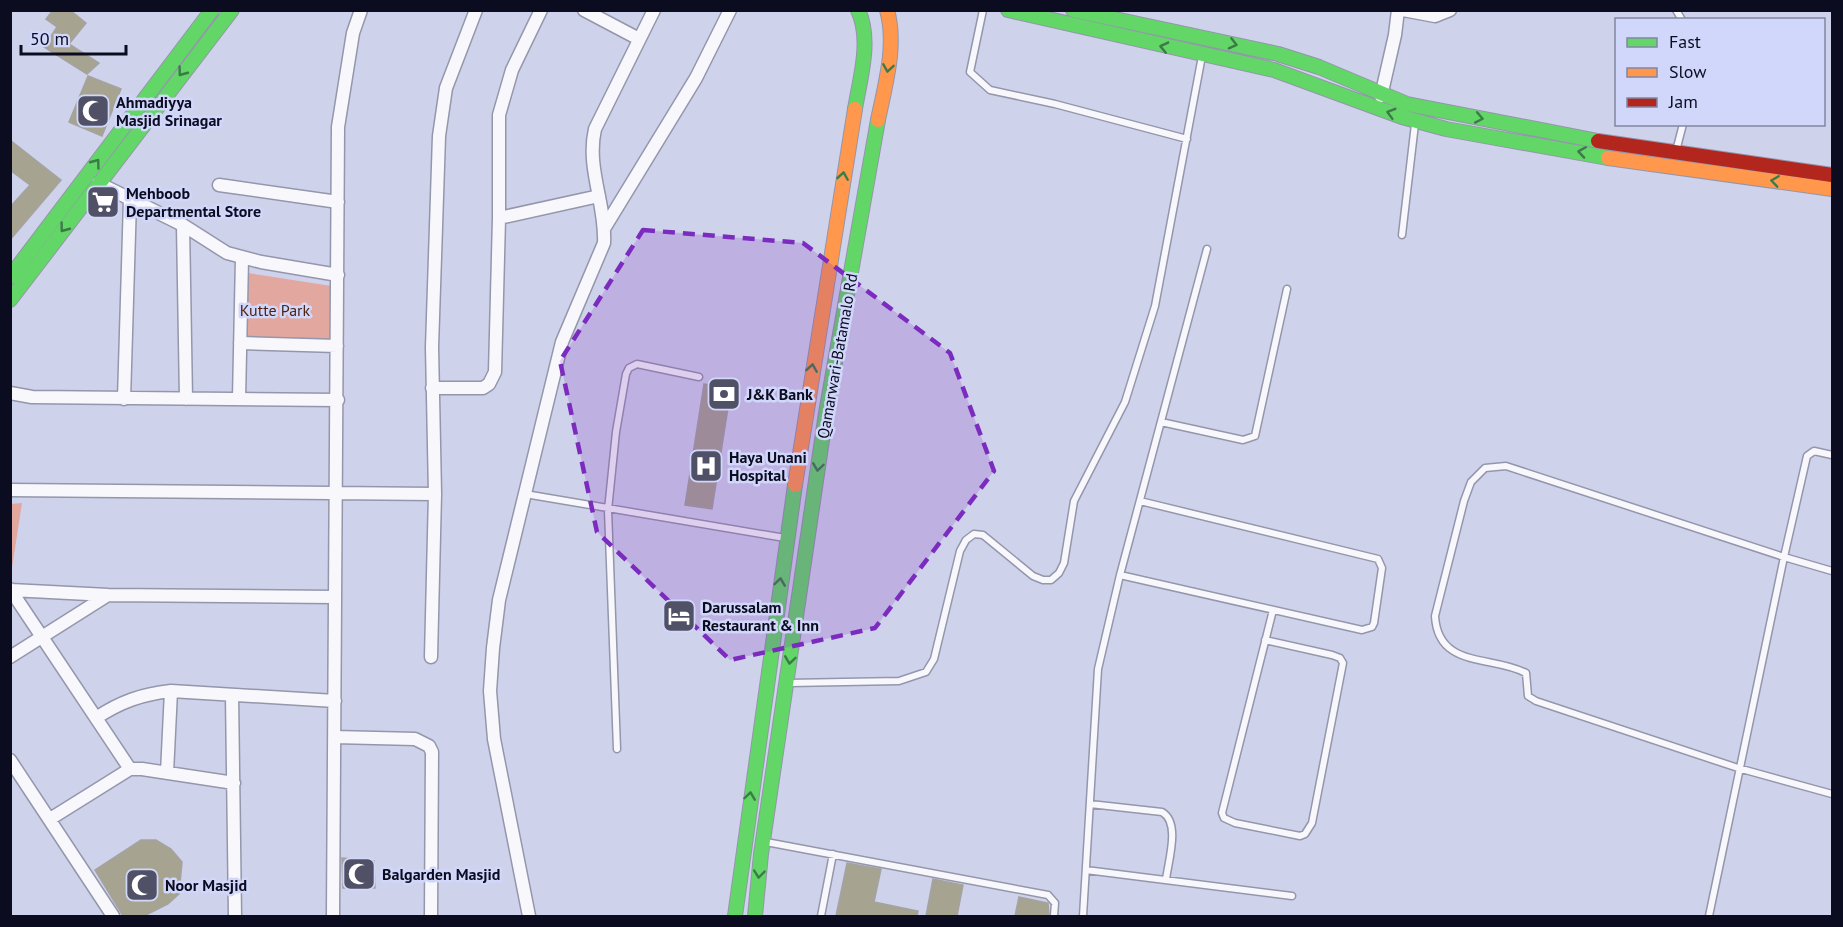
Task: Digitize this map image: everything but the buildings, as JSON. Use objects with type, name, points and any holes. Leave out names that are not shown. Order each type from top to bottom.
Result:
[{"type":"main road","points":[[10,278],[212,10]]},
{"type":"main road","points":[[10,300],[232,10]]},
{"type":"main road","name":"Qamarwari-Batamalo Rd","points":[[754,916],[826,412],[890,55],[890,21],[887,10]]},
{"type":"main road","points":[[1008,10],[1315,82],[1377,110],[1444,128],[1526,143],[1833,189]]},
{"type":"main road","points":[[1073,10],[1181,32],[1304,61],[1327,69],[1381,96],[1448,112],[1615,144],[1833,175]]},
{"type":"main road","name":"Qamarwari-Batamalo Rd","points":[[735,916],[786,539],[864,53],[863,21],[858,11]]},
{"type":"street","points":[[333,916],[340,117],[353,33],[361,10]]},
{"type":"street","points":[[431,657],[435,494],[432,388],[441,114],[450,79],[476,10]]},
{"type":"street","points":[[432,388],[483,388],[494,377],[500,218],[499,115],[512,70],[541,10]]},
{"type":"street","points":[[585,10],[639,39]]},
{"type":"street","points":[[529,916],[494,739],[490,691],[499,600],[562,342],[572,314],[599,260],[604,243],[605,227],[591,146],[595,129],[654,10]]},
{"type":"street","points":[[605,227],[696,78],[730,10]]},
{"type":"street","points":[[1381,96],[1395,35],[1398,10]]},
{"type":"street","points":[[1403,10],[1435,16],[1450,10]]},
{"type":"street","points":[[98,183],[183,225],[207,242],[242,258],[338,275]]},
{"type":"street","points":[[219,185],[338,202]]},
{"type":"street","points":[[500,218],[599,196]]},
{"type":"street","points":[[124,399],[130,200]]},
{"type":"street","points":[[183,225],[186,399]]},
{"type":"street","points":[[239,399],[242,258]]},
{"type":"street","points":[[240,343],[337,346]]},
{"type":"street","points":[[10,393],[32,398],[338,400]]},
{"type":"street","points":[[10,490],[435,494]]},
{"type":"street","points":[[11,590],[108,595],[334,597]]},
{"type":"street","points":[[11,590],[40,637],[130,769]]},
{"type":"street","points":[[10,657],[108,595]]},
{"type":"street","points":[[96,718],[129,699],[171,691],[335,701]]},
{"type":"street","points":[[167,773],[171,691]]},
{"type":"street","points":[[232,695],[235,916]]},
{"type":"street","points":[[335,737],[415,739],[429,746],[432,752],[431,916]]},
{"type":"street","points":[[10,760],[113,916]]},
{"type":"street","points":[[50,819],[120,773],[130,769],[234,783]]},
{"type":"lane","points":[[983,10],[970,72],[990,90],[1055,104],[1187,139]]},
{"type":"lane","points":[[786,683],[899,681],[926,672],[934,659],[960,551],[966,540],[974,534],[983,535],[1033,576],[1044,580],[1051,579],[1059,573],[1064,563],[1074,501],[1081,482],[1097,459],[1125,402],[1155,306],[1202,55]]},
{"type":"lane","points":[[1402,235],[1415,120]]},
{"type":"lane","points":[[1676,152],[1682,126]]},
{"type":"lane","points":[[1083,916],[1098,669],[1120,575],[1207,249]]},
{"type":"lane","points":[[1161,422],[1244,440],[1255,436],[1287,289]]},
{"type":"lane","points":[[617,749],[608,510],[616,432],[629,369],[637,364],[699,377]]},
{"type":"lane","points":[[1709,916],[1738,768],[1806,456],[1814,451],[1833,455]]},
{"type":"lane","points":[[1833,571],[1506,466],[1496,466],[1485,468],[1471,482],[1435,616],[1436,629],[1442,642],[1452,651],[1526,673],[1528,696],[1536,701],[1738,768],[1833,794]]},
{"type":"lane","points":[[525,494],[786,539]]},
{"type":"lane","points":[[1120,575],[1367,630],[1374,623],[1380,563],[1372,557],[1140,501]]},
{"type":"lane","points":[[1265,640],[1332,655],[1340,658],[1343,663],[1312,824],[1305,834],[1300,836],[1235,823],[1224,818],[1222,813],[1265,640],[1273,610]]},
{"type":"lane","points":[[1090,804],[1162,812],[1168,815],[1172,826],[1166,880]]},
{"type":"lane","points":[[763,842],[1048,895],[1054,899],[1054,916]]},
{"type":"lane","points":[[821,916],[833,854]]},
{"type":"lane","points":[[1086,870],[1292,896]]},
{"type":"highlighted area","points":[[643,230],[803,243],[950,353],[994,471],[875,628],[730,660],[597,532],[560,361]]},
{"type":"green space","name":"Kutte Park","points":[[242,272],[338,287],[337,346],[240,343]]},
{"type":"green space","points":[[22,503],[12,568],[11,504]]},
{"type":"traffic: fast","points":[[10,277],[212,10]]},
{"type":"traffic: fast","points":[[10,300],[232,10]]},
{"type":"traffic: fast","points":[[855,109],[865,46],[858,10]]},
{"type":"traffic: fast","points":[[1008,10],[1274,70],[1402,117],[1446,129],[1608,158]]},
{"type":"traffic: fast","points":[[1073,10],[1278,54],[1319,67],[1407,104],[1598,141]]},
{"type":"traffic: fast","points":[[755,916],[761,854],[826,413],[878,120]]},
{"type":"traffic: fast","points":[[735,916],[795,485]]},
{"type":"traffic: slow","points":[[878,120],[887,79],[890,51],[891,37],[887,10]]},
{"type":"traffic: slow","points":[[795,485],[855,109]]},
{"type":"traffic: slow","points":[[1608,158],[1832,189]]},
{"type":"traffic: jam","points":[[1598,141],[1832,175]]},
{"type":"place","name":"Ahmadiyya Masjid Srinagar","points":[[93,111]]},
{"type":"place","name":"Mehboob Departmental Store","points":[[103,202]]},
{"type":"place","name":"J&K Bank","points":[[724,394]]},
{"type":"place","name":"Haya Unani Hospital","points":[[706,466]]},
{"type":"place","name":"Darussalam Restaurant & Inn","points":[[679,616]]},
{"type":"place","name":"Balgarden Masjid","points":[[359,874]]},
{"type":"place","name":"Noor Masjid","points":[[142,885]]}]
